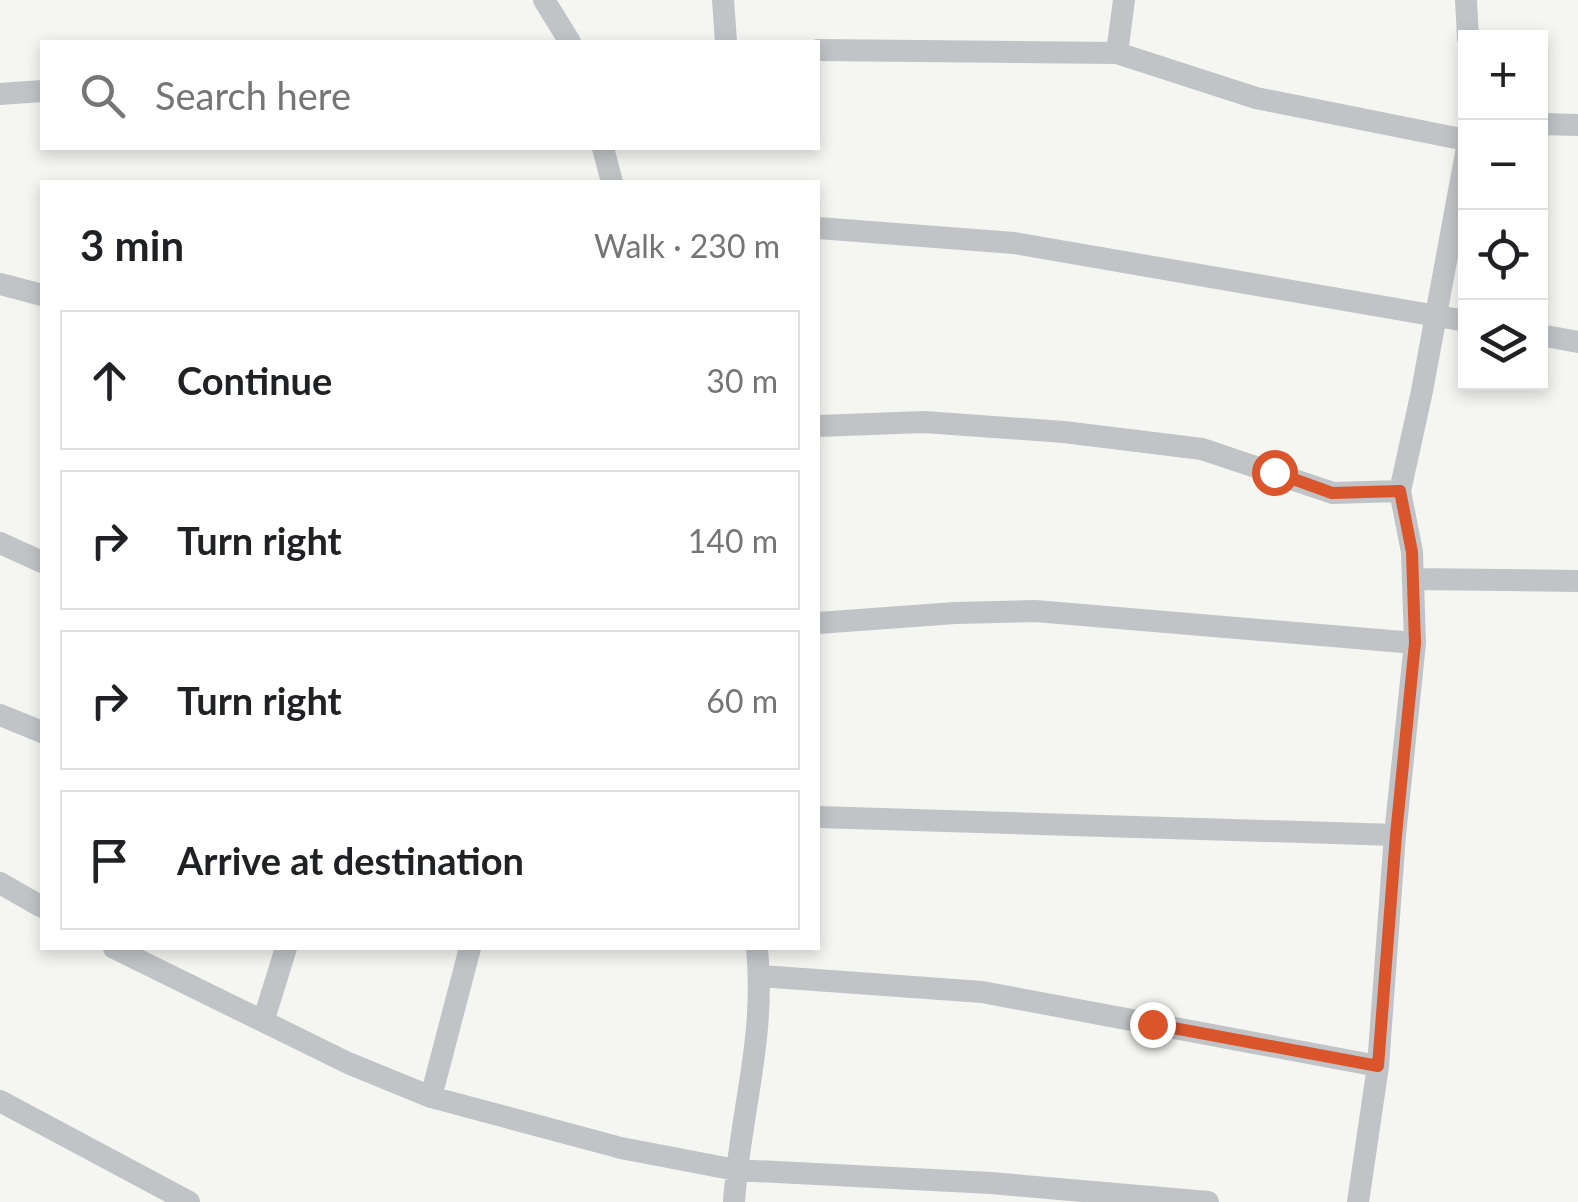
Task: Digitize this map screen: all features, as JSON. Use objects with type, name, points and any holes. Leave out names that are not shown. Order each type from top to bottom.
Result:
[{"type":"street","points":[[544,0],[569,40]]},
{"type":"street","points":[[722,0],[726,40]]},
{"type":"street","points":[[1118,53],[1124,0]]},
{"type":"street","points":[[1466,0],[1468,30]]},
{"type":"street","points":[[820,50],[1118,53],[1256,98],[1458,138]]},
{"type":"street","points":[[0,94],[40,92]]},
{"type":"street","points":[[1548,124],[1578,125]]},
{"type":"street","points":[[604,150],[611,180]]},
{"type":"street","points":[[1358,1202],[1378,1066],[1415,643],[1412,552],[1400,491],[1458,196]]},
{"type":"street","points":[[820,228],[1014,243],[1458,320]]},
{"type":"street","points":[[0,284],[40,294]]},
{"type":"street","points":[[1548,336],[1578,342]]},
{"type":"street","points":[[820,426],[924,422],[1064,432],[1202,449],[1332,493],[1400,491]]},
{"type":"street","points":[[0,542],[40,561]]},
{"type":"street","points":[[1412,579],[1578,581]]},
{"type":"street","points":[[820,623],[954,612],[1035,611],[1415,643]]},
{"type":"street","points":[[0,715],[40,731]]},
{"type":"street","points":[[820,817],[1396,835]]},
{"type":"street","points":[[0,883],[40,906]]},
{"type":"street","points":[[118,950],[348,1063],[432,1096],[621,1148],[736,1170],[990,1182],[1208,1202]]},
{"type":"street","points":[[264,1019],[285,950]]},
{"type":"street","points":[[432,1096],[469,950]]},
{"type":"street","points":[[734,1202],[758,1043],[757,950]]},
{"type":"street","points":[[760,976],[982,992],[1378,1066]]},
{"type":"street","points":[[0,1101],[189,1202]]},
{"type":"route","points":[[1152,1024],[1378,1066],[1415,643],[1412,552],[1400,491],[1332,493],[1274,472]]}]
